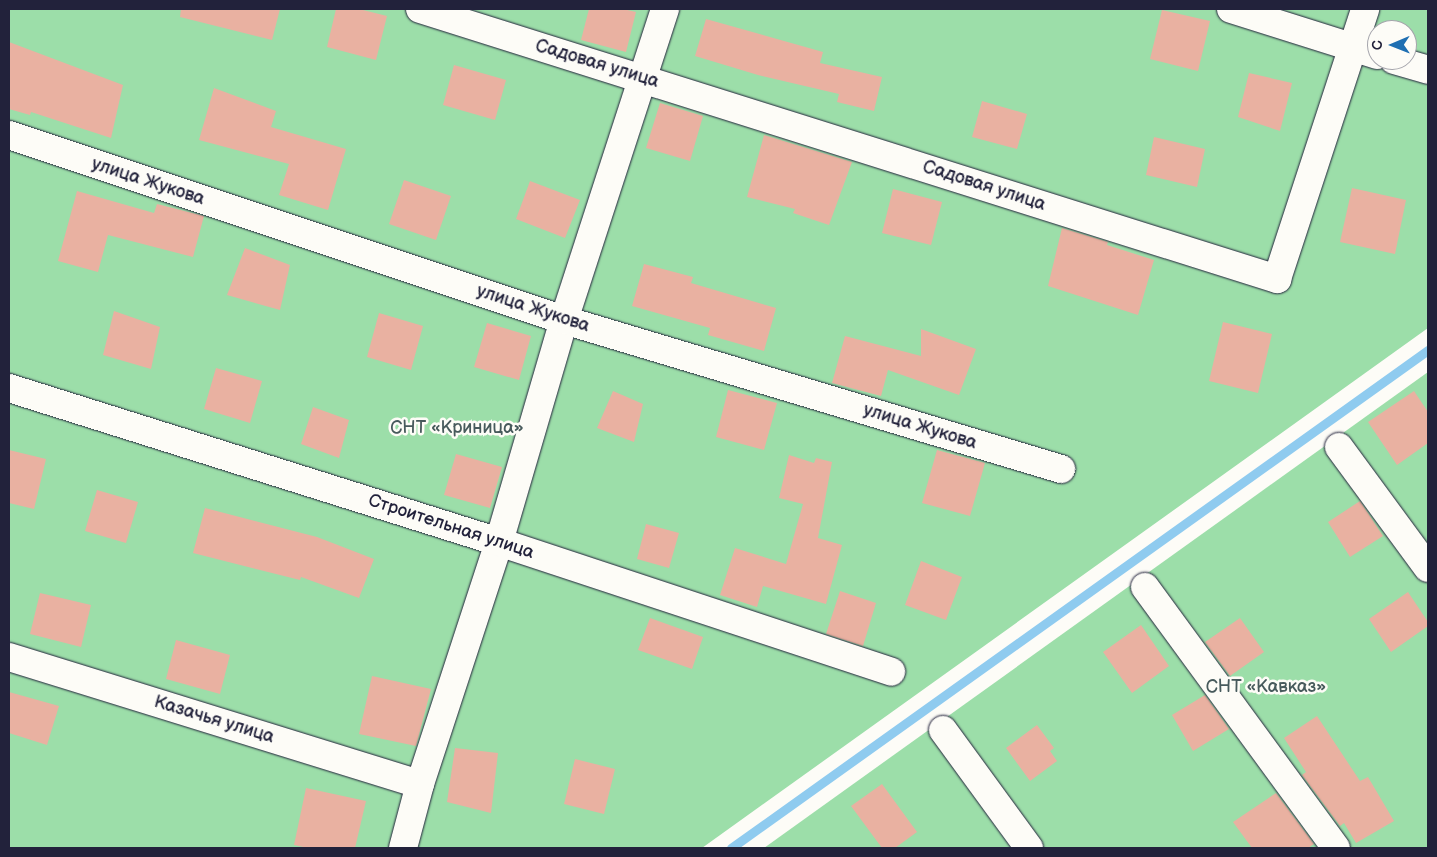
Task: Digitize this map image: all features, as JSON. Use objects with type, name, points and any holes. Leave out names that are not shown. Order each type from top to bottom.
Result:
[{"type":"street","name":"Садовая улица","points":[[420,9],[1277,279],[1365,51],[1365,9]]},
{"type":"street","points":[[403,848],[420,784],[499,542],[564,320],[665,9]]},
{"type":"street","points":[[1231,9],[1365,51]]},
{"type":"street","name":"улица Жукова","points":[[9,135],[564,320],[1061,469]]},
{"type":"street","name":"Строительная улица","points":[[9,388],[499,542],[891,672]]},
{"type":"street","points":[[1339,447],[1428,568]]},
{"type":"street","points":[[1145,587],[1336,848]]},
{"type":"street","name":"Казачья улица","points":[[9,657],[420,784]]},
{"type":"street","points":[[943,730],[1029,848]]},
{"type":"green space","name":"СНТ «Криница»","points":[[9,9],[1428,9],[1428,328],[702,848],[9,848]]},
{"type":"green space","name":"СНТ «Кавказ»","points":[[1428,372],[1428,848],[764,848]]},
{"type":"building","points":[[181,9],[280,9],[272,40],[180,17]]},
{"type":"building","points":[[336,9],[359,9],[387,16],[376,60],[327,47]]},
{"type":"building","points":[[589,9],[623,9],[636,12],[626,52],[581,40]]},
{"type":"building","points":[[1162,10],[1210,21],[1198,71],[1150,59]]},
{"type":"building","points":[[706,19],[823,52],[820,63],[882,77],[874,111],[837,102],[839,94],[758,75],[695,56]]},
{"type":"building","points":[[9,42],[123,85],[111,138],[31,112],[30,115],[9,109]]},
{"type":"building","points":[[454,65],[506,80],[495,120],[443,105]]},
{"type":"building","points":[[1249,73],[1292,83],[1280,131],[1238,117]]},
{"type":"building","points":[[214,88],[276,111],[271,127],[346,149],[328,210],[279,195],[289,164],[199,140]]},
{"type":"building","points":[[982,101],[1027,114],[1017,149],[972,137]]},
{"type":"building","points":[[660,103],[703,116],[690,161],[646,148]]},
{"type":"building","points":[[764,135],[852,162],[829,225],[793,213],[795,209],[747,197]]},
{"type":"building","points":[[1154,137],[1205,149],[1197,187],[1146,175]]},
{"type":"building","points":[[404,180],[451,196],[436,240],[389,224]]},
{"type":"building","points":[[530,181],[580,200],[565,238],[516,219]]},
{"type":"building","points":[[1352,188],[1406,200],[1395,254],[1340,242]]},
{"type":"building","points":[[893,189],[942,202],[931,245],[882,233]]},
{"type":"building","points":[[77,191],[154,213],[157,204],[204,216],[193,257],[108,235],[98,272],[58,261]]},
{"type":"building","points":[[1062,228],[1108,242],[1107,245],[1154,260],[1138,315],[1048,286]]},
{"type":"building","points":[[245,248],[290,265],[280,310],[227,295]]},
{"type":"building","points":[[644,264],[693,277],[691,283],[776,308],[764,351],[708,335],[710,328],[632,306]]},
{"type":"building","points":[[114,311],[160,327],[151,369],[103,355]]},
{"type":"building","points":[[379,313],[423,326],[411,370],[367,357]]},
{"type":"building","points":[[1223,322],[1272,334],[1258,393],[1209,381]]},
{"type":"building","points":[[487,323],[531,336],[519,380],[474,367]]},
{"type":"building","points":[[921,329],[976,349],[959,395],[888,370],[881,396],[832,383],[845,336],[921,356]]},
{"type":"building","points":[[216,368],[262,381],[250,423],[204,409]]},
{"type":"building","points":[[728,390],[777,403],[764,450],[716,437]]},
{"type":"building","points":[[613,391],[643,404],[634,442],[597,428]]},
{"type":"building","points":[[1414,391],[1428,412],[1428,443],[1397,465],[1368,422]]},
{"type":"building","points":[[313,407],[349,420],[339,458],[301,444]]},
{"type":"building","points":[[9,450],[46,459],[34,509],[9,503]]},
{"type":"building","points":[[937,450],[985,463],[970,516],[922,503]]},
{"type":"building","points":[[456,454],[502,467],[490,508],[444,495]]},
{"type":"building","points":[[789,455],[814,463],[816,458],[832,462],[818,538],[842,545],[826,604],[763,586],[757,607],[720,595],[735,548],[786,564],[803,504],[779,498]]},
{"type":"building","points":[[97,490],[138,502],[126,543],[85,531]]},
{"type":"building","points":[[1360,501],[1383,536],[1350,557],[1328,522]]},
{"type":"building","points":[[205,508],[317,537],[374,559],[359,598],[301,577],[300,580],[193,553]]},
{"type":"building","points":[[646,524],[679,533],[669,568],[637,559]]},
{"type":"building","points":[[921,561],[962,577],[946,620],[905,605]]},
{"type":"building","points":[[840,591],[876,603],[863,646],[826,634]]},
{"type":"building","points":[[1408,592],[1428,622],[1428,626],[1391,652],[1369,619]]},
{"type":"building","points":[[40,593],[91,605],[81,647],[30,634]]},
{"type":"building","points":[[650,618],[703,637],[692,669],[638,650]]},
{"type":"building","points":[[1240,618],[1264,652],[1230,676],[1205,642]]},
{"type":"building","points":[[1141,625],[1169,666],[1132,693],[1103,652]]},
{"type":"building","points":[[176,640],[230,655],[220,694],[166,679]]},
{"type":"building","points":[[372,676],[431,689],[416,746],[359,734]]},
{"type":"building","points":[[9,692],[59,706],[47,745],[9,733]]},
{"type":"building","points":[[1205,695],[1229,729],[1193,751],[1172,715]]},
{"type":"building","points":[[1317,716],[1360,781],[1368,777],[1394,821],[1356,843],[1344,823],[1340,826],[1302,775],[1306,772],[1284,738]]},
{"type":"building","points":[[1037,725],[1054,748],[1050,751],[1057,761],[1030,781],[1006,748]]},
{"type":"building","points":[[455,748],[498,753],[491,813],[447,802]]},
{"type":"building","points":[[575,759],[615,769],[604,814],[564,804]]},
{"type":"building","points":[[882,784],[917,832],[895,848],[882,848],[851,806]]},
{"type":"building","points":[[306,788],[366,801],[355,848],[308,848],[294,845]]},
{"type":"building","points":[[1276,793],[1314,844],[1308,848],[1252,848],[1233,822]]},
{"type":"waterway","points":[[731,848],[1428,350]]}]
